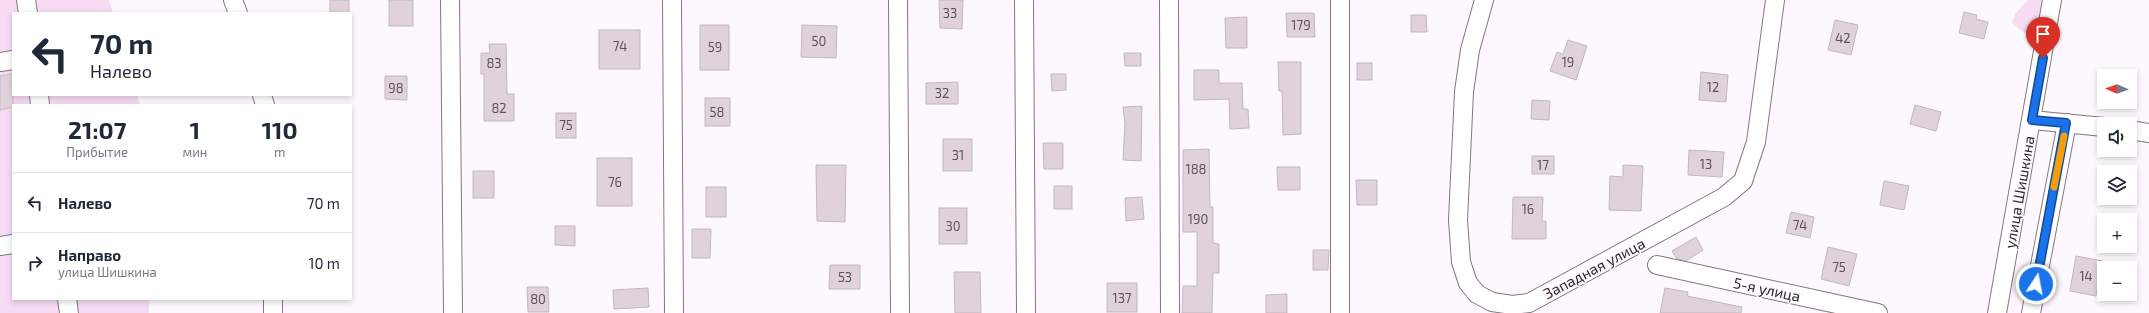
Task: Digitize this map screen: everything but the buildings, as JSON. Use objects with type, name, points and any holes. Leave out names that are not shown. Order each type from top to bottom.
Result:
[{"type":"street","points":[[26,0],[28,12]]},
{"type":"street","points":[[233,0],[238,12]]},
{"type":"street","points":[[450,0],[453,313]]},
{"type":"street","points":[[672,0],[674,313]]},
{"type":"street","points":[[898,0],[900,313]]},
{"type":"street","points":[[1024,0],[1026,313]]},
{"type":"street","points":[[1169,0],[1170,313]]},
{"type":"street","points":[[1340,0],[1340,313]]},
{"type":"street","name":"Западная улица","points":[[1484,0],[1470,50],[1464,92],[1458,213],[1461,262],[1468,283],[1476,294],[1492,302],[1512,305],[1528,303],[1724,197],[1743,181],[1756,142],[1775,0]]},
{"type":"street","name":"улица Шишкина","points":[[1997,313],[2052,0]]},
{"type":"street","points":[[0,62],[12,60]]},
{"type":"street","points":[[2032,120],[2097,126]]},
{"type":"street","points":[[2031,313],[2066,123]]},
{"type":"street","points":[[2137,131],[2149,133]]},
{"type":"street","points":[[0,246],[12,244]]},
{"type":"street","name":"5-я улица","points":[[1657,265],[1878,313]]},
{"type":"street","points":[[67,300],[69,313]]},
{"type":"street","points":[[273,300],[273,313]]},
{"type":"shaded area","points":[[0,0],[109,0],[113,12],[12,12],[12,96],[137,96],[140,104],[12,104],[12,300],[149,300],[149,313],[0,313]]},
{"type":"shaded area","points":[[2028,0],[2047,0],[2039,33],[2033,39],[2012,22],[2016,13]]},
{"type":"slow traffic","points":[[2054,187],[2064,136]]},
{"type":"route","points":[[2036,284],[2066,123],[2032,120],[2043,58]]}]
